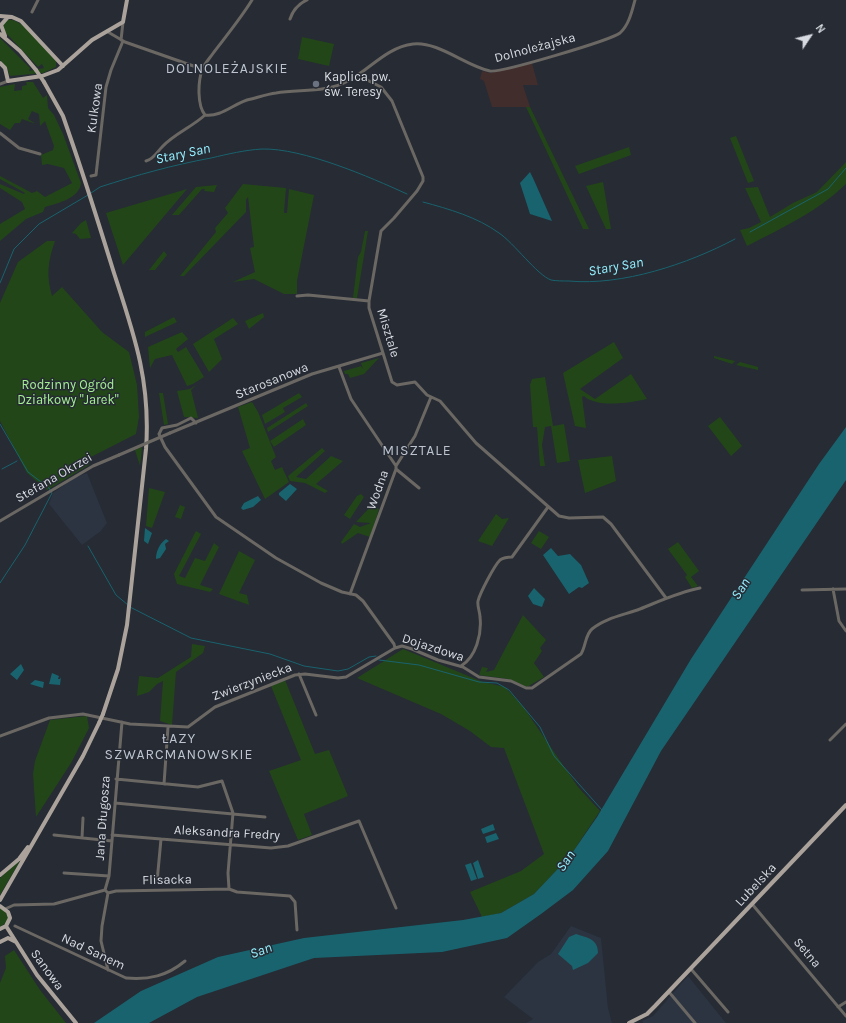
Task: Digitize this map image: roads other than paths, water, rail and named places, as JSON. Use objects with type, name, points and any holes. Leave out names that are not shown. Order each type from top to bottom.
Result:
[{"type":"main road","points":[[0,63],[5,68],[8,81],[46,75],[63,66],[92,40],[123,22],[127,0]]},
{"type":"main road","points":[[0,16],[21,21],[63,66]]},
{"type":"main road","points":[[8,41],[1,26],[3,21],[9,17]]},
{"type":"main road","points":[[0,34],[36,70],[65,122],[87,186],[137,345],[146,392],[148,420],[129,613],[118,669],[103,714],[83,756],[1,899]]},
{"type":"main road","name":"Lubelska","points":[[629,1023],[647,1014],[844,806]]},
{"type":"main road","points":[[0,875],[19,859],[41,829]]},
{"type":"main road","points":[[0,929],[6,926],[10,918],[4,909]]},
{"type":"main road","name":"Sanowa","points":[[6,926],[37,975],[76,1023]]},
{"type":"main road","points":[[0,942],[8,938],[16,942]]},
{"type":"street","points":[[32,12],[38,0]]},
{"type":"street","points":[[205,115],[202,111],[200,98],[202,69],[233,25],[242,16],[252,0]]},
{"type":"street","points":[[290,19],[292,13],[300,4],[307,0]]},
{"type":"street","name":"Dolnoleżajska","points":[[146,161],[153,158],[162,146],[197,123],[205,115],[214,116],[245,101],[276,93],[335,87],[357,76],[383,56],[400,47],[413,44],[427,45],[490,71],[510,68],[604,40],[620,33],[627,24],[635,0]]},
{"type":"street","points":[[122,40],[123,22]]},
{"type":"street","points":[[108,32],[122,40],[202,69]]},
{"type":"street","name":"Kulkowa","points":[[91,176],[96,175],[106,87],[122,40]]},
{"type":"street","name":"Misztale","points":[[357,76],[381,87],[392,101],[423,174],[423,181],[412,197],[381,231],[369,301],[369,308],[394,385],[415,382],[427,395],[440,401],[476,443],[559,516],[569,518],[603,517],[611,524],[666,598]]},
{"type":"street","points":[[0,84],[8,81]]},
{"type":"street","points":[[0,133],[19,148],[40,154]]},
{"type":"street","points":[[297,296],[308,295],[369,301]]},
{"type":"street","name":"Starosanowa","points":[[170,433],[312,374],[383,353]]},
{"type":"street","points":[[339,367],[351,399],[396,468],[419,488]]},
{"type":"street","name":"Wodna","points":[[350,594],[396,468],[415,436],[431,397]]},
{"type":"street","name":"Dojazdowa","points":[[196,422],[190,418],[177,425],[162,428],[159,434],[165,447],[216,517],[276,558],[321,582],[356,595],[363,601],[394,646],[402,646],[438,660],[461,666],[479,677],[511,682],[530,689],[581,654],[585,648],[588,633],[592,629],[616,616],[686,591],[700,588]]},
{"type":"street","name":"Stefana Okrzei","points":[[0,521],[93,466],[170,433]]},
{"type":"street","points":[[461,666],[469,660],[474,652],[479,634],[479,600],[497,564],[501,559],[512,557],[548,507]]},
{"type":"street","points":[[833,589],[839,622],[846,631]]},
{"type":"street","points":[[802,590],[846,589]]},
{"type":"street","name":"Zwierzyniecka","points":[[1,734],[49,718],[83,714],[122,722],[168,727],[191,726],[214,707],[299,674],[338,678],[346,677],[394,646]]},
{"type":"street","points":[[299,674],[316,715]]},
{"type":"street","name":"Jana Długosza","points":[[105,890],[109,876],[122,722]]},
{"type":"street","points":[[830,740],[846,724]]},
{"type":"street","points":[[164,784],[168,727]]},
{"type":"street","points":[[116,779],[198,787],[222,781],[233,813],[228,873],[229,889]]},
{"type":"street","points":[[115,803],[265,817]]},
{"type":"street","points":[[844,806],[846,813]]},
{"type":"street","points":[[82,838],[83,818]]},
{"type":"street","name":"Aleksandra Fredry","points":[[112,835],[270,848],[288,846],[360,821],[396,908]]},
{"type":"street","points":[[54,835],[112,841]]},
{"type":"street","points":[[157,882],[161,839]]},
{"type":"street","points":[[64,872],[109,876]]},
{"type":"street","name":"Flisacka","points":[[108,893],[116,890],[229,889],[237,892],[290,896],[295,902],[297,930]]},
{"type":"street","points":[[4,909],[11,905],[54,904],[105,890],[108,893],[102,926],[101,942],[108,970]]},
{"type":"street","name":"Setna","points":[[752,904],[846,1016]]},
{"type":"street","name":"Nad Sanem","points":[[15,926],[126,978],[143,979],[163,974],[174,970],[185,961]]},
{"type":"street","points":[[691,968],[728,1012]]},
{"type":"street","points":[[668,992],[695,1023]]},
{"type":"street","points":[[838,1007],[846,1002]]},
{"type":"water","points":[[530,172],[552,221],[530,214],[520,183]]},
{"type":"water","name":"San","points":[[846,427],[846,480],[661,751],[608,851],[573,890],[507,938],[442,952],[314,958],[197,997],[149,1023],[94,1023],[141,991],[218,957],[304,938],[463,920],[501,913],[534,894],[570,856],[597,817],[691,659],[819,464]]},
{"type":"water","points":[[290,484],[297,489],[286,501],[279,495],[279,493]]},
{"type":"water","points":[[258,496],[261,500],[253,507],[243,510],[241,508],[244,503]]},
{"type":"water","points":[[145,528],[152,533],[148,544],[144,541]]},
{"type":"water","points":[[166,539],[169,541],[165,544],[166,549],[160,558],[156,559],[159,548]]},
{"type":"water","points":[[551,548],[558,556],[570,554],[581,565],[589,583],[582,588],[579,587],[569,594],[543,555]]},
{"type":"water","points":[[534,588],[545,599],[542,607],[533,604],[528,596]]},
{"type":"water","points":[[21,664],[24,670],[17,680],[10,674]]},
{"type":"water","points":[[52,673],[59,676],[58,679],[61,677],[60,685],[49,684]]},
{"type":"water","points":[[35,680],[44,682],[43,688],[30,684]]},
{"type":"water","points":[[493,824],[495,830],[483,834],[481,829]]},
{"type":"water","points":[[496,833],[499,839],[487,843],[485,837]]},
{"type":"water","points":[[478,860],[484,877],[478,879],[473,863]]},
{"type":"water","points":[[471,863],[477,879],[471,881],[465,865]]},
{"type":"water","points":[[576,934],[592,940],[598,948],[598,953],[588,963],[573,970],[572,966],[558,954],[569,937]]},
{"type":"waterway","name":"Stary San","points":[[91,193],[100,187],[155,171],[249,150],[262,149],[297,153],[316,158],[356,172],[407,194]]},
{"type":"waterway","name":"Stary San","points":[[750,232],[828,189],[846,168]]},
{"type":"waterway","name":"Stary San","points":[[0,283],[14,249],[39,224],[88,195]]},
{"type":"waterway","name":"Stary San","points":[[423,202],[482,222],[505,238],[539,272],[551,280],[589,282],[632,276],[676,265],[735,239]]},
{"type":"waterway","points":[[0,424],[28,472],[49,488],[52,493],[25,545],[0,583]]},
{"type":"waterway","points":[[2,469],[17,461]]},
{"type":"waterway","points":[[88,546],[116,595],[128,605]]},
{"type":"waterway","points":[[130,607],[191,638],[270,654],[304,666],[338,671],[348,669],[369,657],[376,656]]},
{"type":"waterway","points":[[379,660],[419,665],[479,682],[497,683],[509,690],[540,727],[554,756],[602,810]]},
{"type":"place","name":"Kaplica pw. św. Teresy","points":[[316,84]]},
{"type":"district","name":"DOLNOLEŻAJSKIE","points":[[227,69]]},
{"type":"district","name":"MISZTALE","points":[[417,451]]},
{"type":"district","name":"ŁAZY SZWARCMANOWSKIE","points":[[179,748]]},
{"type":"park label","name":"Rodzinny Ogród Działkowy \"Jarek\"","points":[[68,392]]}]
